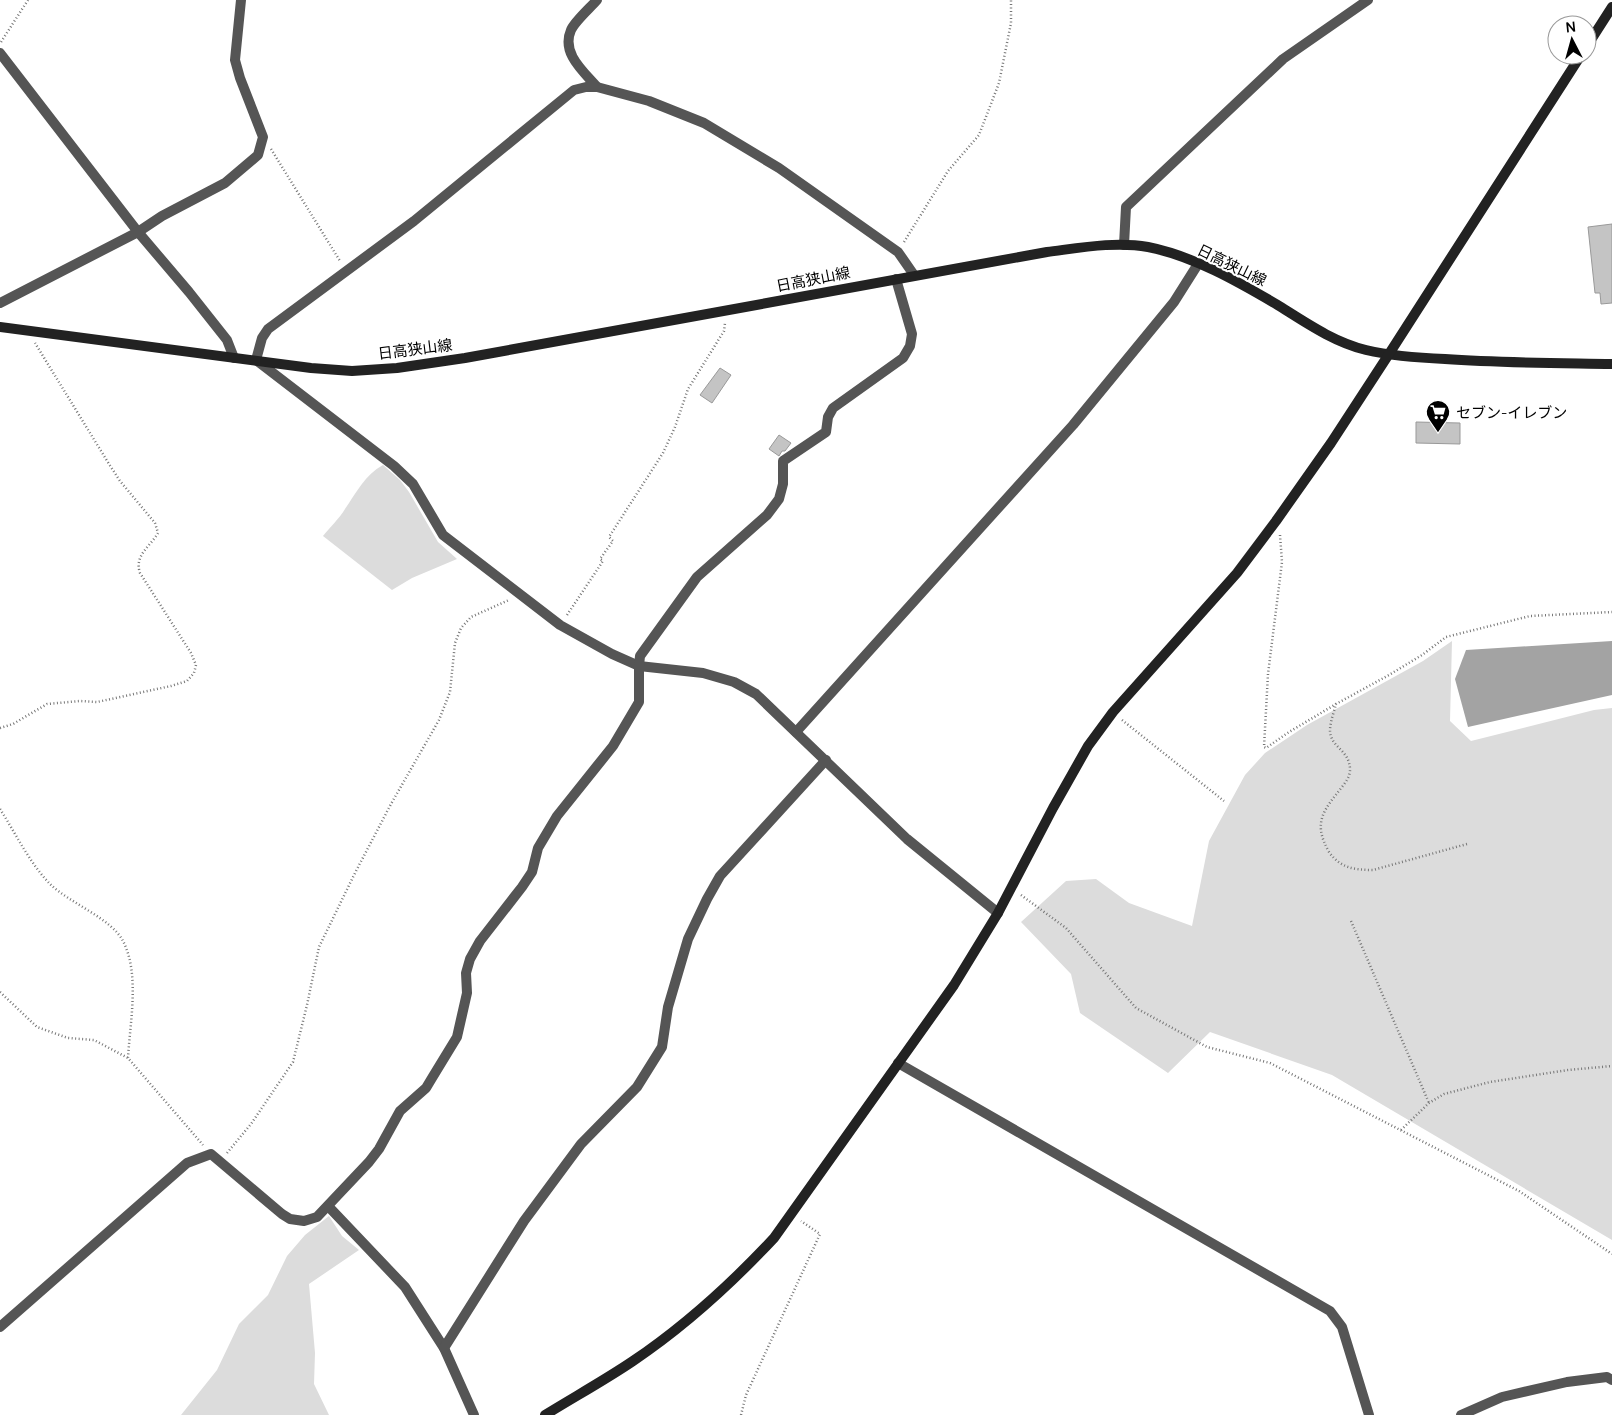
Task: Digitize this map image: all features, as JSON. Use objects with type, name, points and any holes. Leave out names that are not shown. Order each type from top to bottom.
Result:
[{"type":"street","points":[[0,303],[138,232],[162,216],[225,183],[258,155],[262,138],[235,60],[241,0]]},
{"type":"street","points":[[597,0],[571,29],[568,48],[576,62],[597,87]]},
{"type":"street","points":[[1124,246],[1126,207],[1283,59],[1368,0]]},
{"type":"street","points":[[1597,30],[1612,7]]},
{"type":"street","points":[[0,53],[138,232],[227,340],[234,358]]},
{"type":"street","points":[[545,1415],[633,1361],[686,1321],[740,1274],[774,1238],[954,985],[998,913],[1053,808],[1084,754],[1113,712],[1237,572],[1276,521],[1389,354],[1575,65]]},
{"type":"street","points":[[914,275],[898,252],[779,168],[704,123],[649,102],[597,87],[586,87],[574,90],[414,221],[268,329],[262,338],[256,360],[394,466],[413,484],[443,535],[560,625],[612,654],[639,666],[703,673],[734,682],[756,694],[907,839],[998,913]]},
{"type":"street","name":"日高狭山線","points":[[0,327],[311,368],[352,371],[397,368],[465,358],[1046,252],[1085,247],[1124,246],[1147,247],[1172,253],[1198,264],[1246,287],[1318,331],[1342,343],[1367,350],[1389,354],[1465,361],[1612,364]]},
{"type":"street","points":[[796,732],[1073,425],[1174,302],[1198,264]]},
{"type":"street","points":[[0,1327],[187,1163],[211,1154],[282,1214],[290,1219],[304,1221],[317,1217],[379,1149],[400,1110],[426,1088],[457,1037],[467,993],[466,973],[470,959],[480,940],[522,888],[532,872],[538,848],[557,816],[614,746],[640,702],[640,656],[697,577],[767,516],[779,499],[783,484],[783,461],[826,432],[828,417],[833,408],[903,358],[910,346],[912,334],[896,279]]},
{"type":"street","points":[[444,1348],[530,1213],[581,1144],[637,1087],[655,1060],[662,1047],[668,1007],[688,939],[706,899],[720,876],[826,760]]},
{"type":"street","points":[[898,1063],[1330,1311],[1342,1327],[1369,1415]]},
{"type":"street","points":[[328,1206],[405,1287],[444,1348],[474,1415]]},
{"type":"street","points":[[1461,1415],[1502,1397],[1567,1382],[1607,1377],[1612,1380]]},
{"type":"path","points":[[0,43],[28,0]]},
{"type":"path","points":[[898,252],[948,171],[979,135],[999,83],[1011,23],[1010,0]]},
{"type":"path","points":[[260,145],[273,150],[346,272]]},
{"type":"path","points":[[560,625],[603,561],[600,559],[613,541],[609,537],[663,453],[688,390],[724,331],[724,311]]},
{"type":"path","points":[[0,728],[13,724],[47,704],[80,701],[97,702],[187,681],[194,673],[196,665],[191,653],[137,566],[140,555],[153,543],[158,533],[155,523],[116,475],[35,344],[32,331]]},
{"type":"path","points":[[1276,521],[1282,540],[1282,562],[1268,674],[1264,747],[1266,748],[1336,704],[1406,666],[1446,637],[1530,616],[1612,612]]},
{"type":"path","points":[[220,1162],[251,1124],[293,1062],[308,1005],[319,947],[391,804],[440,720],[450,692],[460,628],[471,617],[520,595]]},
{"type":"path","points":[[1336,704],[1330,730],[1333,740],[1350,760],[1350,773],[1346,782],[1327,804],[1323,814],[1321,825],[1322,837],[1334,858],[1344,866],[1357,870],[1373,870],[1467,844]]},
{"type":"path","points":[[1113,712],[1224,801]]},
{"type":"path","points":[[0,809],[30,857],[52,885],[112,927],[123,940],[130,962],[133,988],[128,1058]]},
{"type":"path","points":[[1012,888],[1066,928],[1136,1008],[1207,1047],[1270,1063],[1519,1191],[1612,1254]]},
{"type":"path","points":[[1350,921],[1429,1103]]},
{"type":"path","points":[[0,992],[37,1027],[68,1038],[94,1040],[128,1058],[211,1154]]},
{"type":"path","points":[[1400,1130],[1429,1103],[1444,1094],[1490,1082],[1568,1070],[1612,1066]]},
{"type":"path","points":[[741,1415],[746,1395],[820,1234],[792,1214]]},
{"type":"shaded area","points":[[383,465],[400,480],[409,492],[438,542],[457,559],[412,578],[392,590],[323,536],[340,516],[366,479]]},
{"type":"shaded area","points":[[1452,641],[1450,721],[1471,741],[1594,710],[1612,708],[1612,1240],[1332,1075],[1210,1032],[1168,1073],[1080,1013],[1071,974],[1021,922],[1066,881],[1096,879],[1129,903],[1192,926],[1209,841],[1245,775],[1265,753],[1307,725],[1423,661]]},
{"type":"shaded area","points":[[1612,641],[1612,695],[1468,727],[1455,679],[1466,650]]},
{"type":"shaded area","points":[[329,1216],[342,1236],[359,1250],[309,1284],[315,1353],[314,1384],[329,1415],[181,1415],[217,1370],[239,1324],[268,1295],[287,1256],[305,1235]]},
{"type":"building","points":[[1612,224],[1612,303],[1601,304],[1600,293],[1595,293],[1588,227]]},
{"type":"building","points":[[720,368],[731,375],[712,403],[700,395]]},
{"type":"building","name":"セブン-イレブン","points":[[1416,422],[1460,423],[1460,444],[1416,443]]},
{"type":"building","points":[[779,435],[791,443],[779,456],[769,449]]},
{"type":"place","name":"セブン-イレブン","points":[[1438,433]]}]
